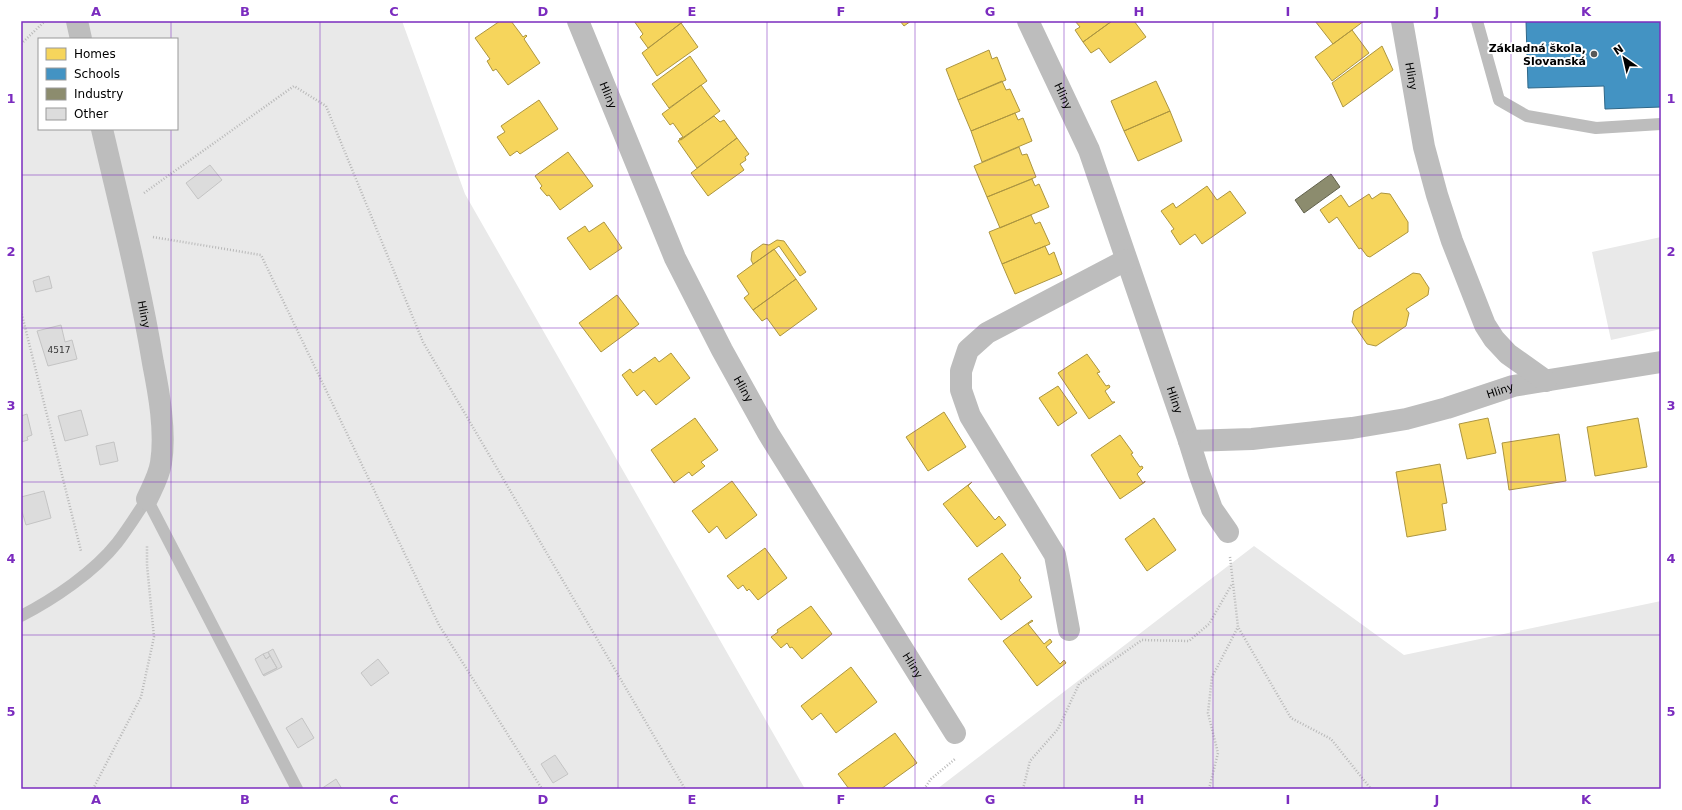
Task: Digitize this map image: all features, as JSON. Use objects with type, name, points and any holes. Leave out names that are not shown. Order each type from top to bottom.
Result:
[{"type":"street","points":[[77,21],[81,38]]},
{"type":"street","name":"Hliny","points":[[578,21],[675,258],[722,350],[768,433],[955,733]]},
{"type":"street","name":"Hliny","points":[[1028,21],[1089,150],[1189,441],[1252,439],[1352,428],[1398,420],[1446,408],[1513,386],[1661,362]]},
{"type":"street","name":"Hliny","points":[[1402,21],[1424,147],[1437,195],[1452,241],[1482,318],[1494,340],[1508,354],[1546,381]]},
{"type":"street","name":"Hliny","points":[[102,130],[148,333],[160,402],[162,448],[161,463],[157,478],[147,499]]},
{"type":"street","points":[[1069,630],[1055,555],[970,416],[961,390],[961,371],[968,350],[987,334],[1126,260]]},
{"type":"street","points":[[1189,441],[1198,473],[1212,510],[1228,532]]},
{"type":"lane","points":[[1477,21],[1499,100],[1527,116],[1596,128],[1661,124]]},
{"type":"lane","points":[[21,616],[54,597],[86,573],[116,544],[147,499],[297,789]]},
{"type":"path","points":[[21,44],[45,21]]},
{"type":"path","points":[[120,210],[294,86],[326,106],[423,342],[685,789]]},
{"type":"path","points":[[126,232],[261,255],[439,624],[542,789]]},
{"type":"path","points":[[21,311],[86,573]]},
{"type":"path","points":[[1228,532],[1232,584],[1238,626],[1291,718],[1331,739],[1371,789]]},
{"type":"path","points":[[93,789],[141,697],[154,637],[147,565],[147,543]]},
{"type":"path","points":[[1023,789],[1030,761],[1058,728],[1079,684],[1142,640],[1189,641],[1209,624],[1232,584]]},
{"type":"path","points":[[1209,789],[1218,753],[1208,713],[1212,677],[1238,626]]},
{"type":"path","points":[[924,789],[931,779],[958,756],[955,733]]},
{"type":"shaded area","points":[[21,21],[402,21],[465,194],[805,789],[21,789]]},
{"type":"shaded area","points":[[1661,237],[1661,329],[1611,340],[1592,252]]},
{"type":"shaded area","points":[[1254,546],[1404,655],[1661,601],[1661,789],[937,789]]},
{"type":"building: Homes","points":[[500,21],[511,21],[523,37],[526,35],[527,36],[524,39],[540,63],[508,85],[496,69],[493,71],[487,61],[490,59],[475,38]]},
{"type":"building: Homes","points":[[634,21],[684,21],[648,48],[640,37],[643,34]]},
{"type":"building: Homes","points":[[900,21],[911,21],[904,26]]},
{"type":"building: Homes","points":[[1075,21],[1112,21],[1083,42],[1075,30],[1080,27]]},
{"type":"building: Homes","points":[[1112,21],[1134,21],[1146,37],[1110,63],[1099,48],[1091,53],[1083,42]]},
{"type":"building: Homes","points":[[1315,21],[1364,21],[1333,44]]},
{"type":"building: Homes","points":[[681,23],[698,47],[657,76],[642,53]]},
{"type":"building: Homes","points":[[1352,30],[1369,53],[1332,81],[1315,57]]},
{"type":"building: Homes","points":[[1382,46],[1393,70],[1343,107],[1332,83]]},
{"type":"building: Homes","points":[[989,50],[992,59],[997,57],[1006,80],[958,100],[946,69]]},
{"type":"building: Homes","points":[[690,56],[707,81],[669,108],[652,84]]},
{"type":"building: Homes","points":[[1002,81],[1006,90],[1010,89],[1020,111],[971,131],[958,100]]},
{"type":"building: Homes","points":[[1156,81],[1170,111],[1124,131],[1111,101]]},
{"type":"building: Homes","points":[[701,85],[720,111],[681,140],[679,139],[683,137],[673,123],[670,125],[662,114]]},
{"type":"building: Homes","points":[[539,100],[558,129],[520,154],[517,151],[510,156],[497,137],[505,132],[501,126]]},
{"type":"building: Homes","points":[[1170,111],[1182,141],[1138,161],[1124,131]]},
{"type":"building: Homes","points":[[1015,113],[1018,120],[1023,118],[1032,141],[982,162],[971,131]]},
{"type":"building: Homes","points":[[714,116],[720,122],[724,120],[737,138],[697,168],[678,141]]},
{"type":"building: Homes","points":[[737,138],[749,154],[745,157],[746,160],[740,164],[744,170],[708,196],[691,173]]},
{"type":"building: Homes","points":[[1019,147],[1022,155],[1027,154],[1036,177],[987,197],[974,166]]},
{"type":"building: Homes","points":[[568,152],[593,186],[560,210],[549,195],[547,196],[540,188],[542,186],[535,176]]},
{"type":"building: Homes","points":[[1032,179],[1035,186],[1039,184],[1049,207],[1000,228],[987,197]]},
{"type":"building: Homes","points":[[1207,186],[1217,200],[1230,191],[1246,213],[1202,244],[1195,234],[1180,245],[1171,231],[1174,229],[1161,211],[1173,203],[1176,208]]},
{"type":"building: Homes","points":[[1381,193],[1390,194],[1408,222],[1408,232],[1370,257],[1367,256],[1361,248],[1359,249],[1337,217],[1329,223],[1320,210],[1341,195],[1349,207],[1369,194],[1372,199]]},
{"type":"building: Homes","points":[[1031,215],[1035,224],[1040,222],[1050,244],[1002,264],[989,232]]},
{"type":"building: Homes","points":[[604,222],[622,248],[590,270],[567,238],[585,226],[589,232]]},
{"type":"building: Homes","points":[[777,240],[784,241],[806,272],[800,276],[779,246],[753,264],[751,260],[752,252],[763,244],[769,245]]},
{"type":"building: Homes","points":[[1045,246],[1049,255],[1054,252],[1062,274],[1015,294],[1002,264]]},
{"type":"building: Homes","points":[[774,249],[796,279],[753,310],[744,298],[749,294],[737,276]]},
{"type":"building: Homes","points":[[1413,273],[1420,274],[1429,288],[1428,295],[1406,309],[1409,313],[1406,326],[1376,346],[1367,344],[1352,322],[1354,311]]},
{"type":"building: Homes","points":[[796,279],[817,309],[780,336],[767,318],[762,321],[753,310]]},
{"type":"building: Homes","points":[[617,295],[639,324],[601,352],[579,323]]},
{"type":"building: Homes","points":[[671,353],[690,378],[656,405],[644,390],[637,396],[622,375],[630,369],[633,373],[655,357],[659,362]]},
{"type":"building: Homes","points":[[1087,354],[1100,372],[1097,373],[1106,386],[1109,385],[1110,387],[1105,391],[1112,402],[1115,402],[1089,419],[1058,373]]},
{"type":"building: Homes","points":[[1058,386],[1077,413],[1058,426],[1039,398]]},
{"type":"building: Homes","points":[[944,412],[966,447],[928,471],[906,437]]},
{"type":"building: Homes","points":[[695,418],[718,450],[701,462],[705,466],[692,476],[689,472],[674,483],[651,450]]},
{"type":"building: Homes","points":[[1488,418],[1496,453],[1467,459],[1459,424]]},
{"type":"building: Homes","points":[[1638,418],[1647,467],[1595,476],[1587,427]]},
{"type":"building: Homes","points":[[1559,434],[1566,481],[1509,490],[1502,443]]},
{"type":"building: Homes","points":[[1120,435],[1133,453],[1131,454],[1140,467],[1142,466],[1143,468],[1137,474],[1143,483],[1145,482],[1120,499],[1091,455]]},
{"type":"building: Homes","points":[[1440,464],[1447,503],[1442,504],[1446,530],[1407,537],[1396,472]]},
{"type":"building: Homes","points":[[732,481],[757,515],[726,539],[717,526],[709,533],[692,511]]},
{"type":"building: Homes","points":[[972,482],[968,486],[995,520],[999,516],[1006,525],[977,547],[943,504]]},
{"type":"building: Homes","points":[[1154,518],[1176,550],[1147,571],[1125,539]]},
{"type":"building: Homes","points":[[765,548],[787,578],[758,600],[749,589],[747,591],[743,585],[738,589],[727,576]]},
{"type":"building: Homes","points":[[1002,553],[1021,578],[1019,580],[1032,597],[1001,620],[968,579]]},
{"type":"building: Homes","points":[[811,606],[832,634],[802,659],[792,647],[790,648],[787,643],[781,648],[771,637],[778,632],[777,630]]},
{"type":"building: Homes","points":[[1032,620],[1033,621],[1028,624],[1044,644],[1050,639],[1052,642],[1046,647],[1060,664],[1064,660],[1066,663],[1037,686],[1003,641]]},
{"type":"building: Homes","points":[[851,667],[877,702],[836,733],[821,713],[812,720],[801,706]]},
{"type":"building: Homes","points":[[895,733],[917,763],[881,789],[849,789],[838,774]]},
{"type":"building: Schools","name":"Základná škola, Slovanská","points":[[1526,21],[1661,21],[1661,107],[1605,109],[1604,86],[1528,88]]},
{"type":"building: Industry","points":[[1331,174],[1340,187],[1304,213],[1295,200]]},
{"type":"building: Other","points":[[210,165],[222,180],[198,199],[186,183]]},
{"type":"building: Other","points":[[49,276],[52,288],[36,292],[33,281]]},
{"type":"building: Other","points":[[61,325],[65,342],[72,340],[77,359],[48,366],[37,331]]},
{"type":"building: Other","points":[[81,410],[88,435],[65,441],[58,416]]},
{"type":"building: Other","points":[[27,414],[32,435],[27,437],[28,440],[21,442],[21,416]]},
{"type":"building: Other","points":[[114,442],[118,461],[100,465],[96,446]]},
{"type":"building: Other","points":[[44,491],[51,518],[26,525],[21,508],[21,497]]},
{"type":"building: Other","points":[[273,649],[282,667],[264,676],[263,675],[277,668],[268,652]]},
{"type":"building: Other","points":[[268,652],[270,656],[266,659],[263,654]]},
{"type":"building: Other","points":[[263,654],[266,659],[270,656],[277,668],[263,675],[255,659]]},
{"type":"building: Other","points":[[378,659],[389,673],[371,686],[361,673]]},
{"type":"building: Other","points":[[302,718],[314,738],[298,748],[286,728]]},
{"type":"building: Other","points":[[555,755],[568,774],[553,783],[541,764]]},
{"type":"building: Other","points":[[336,779],[342,789],[321,789]]},
{"type":"place","name":"Základná škola, Slovanská","points":[[1594,54]]}]
